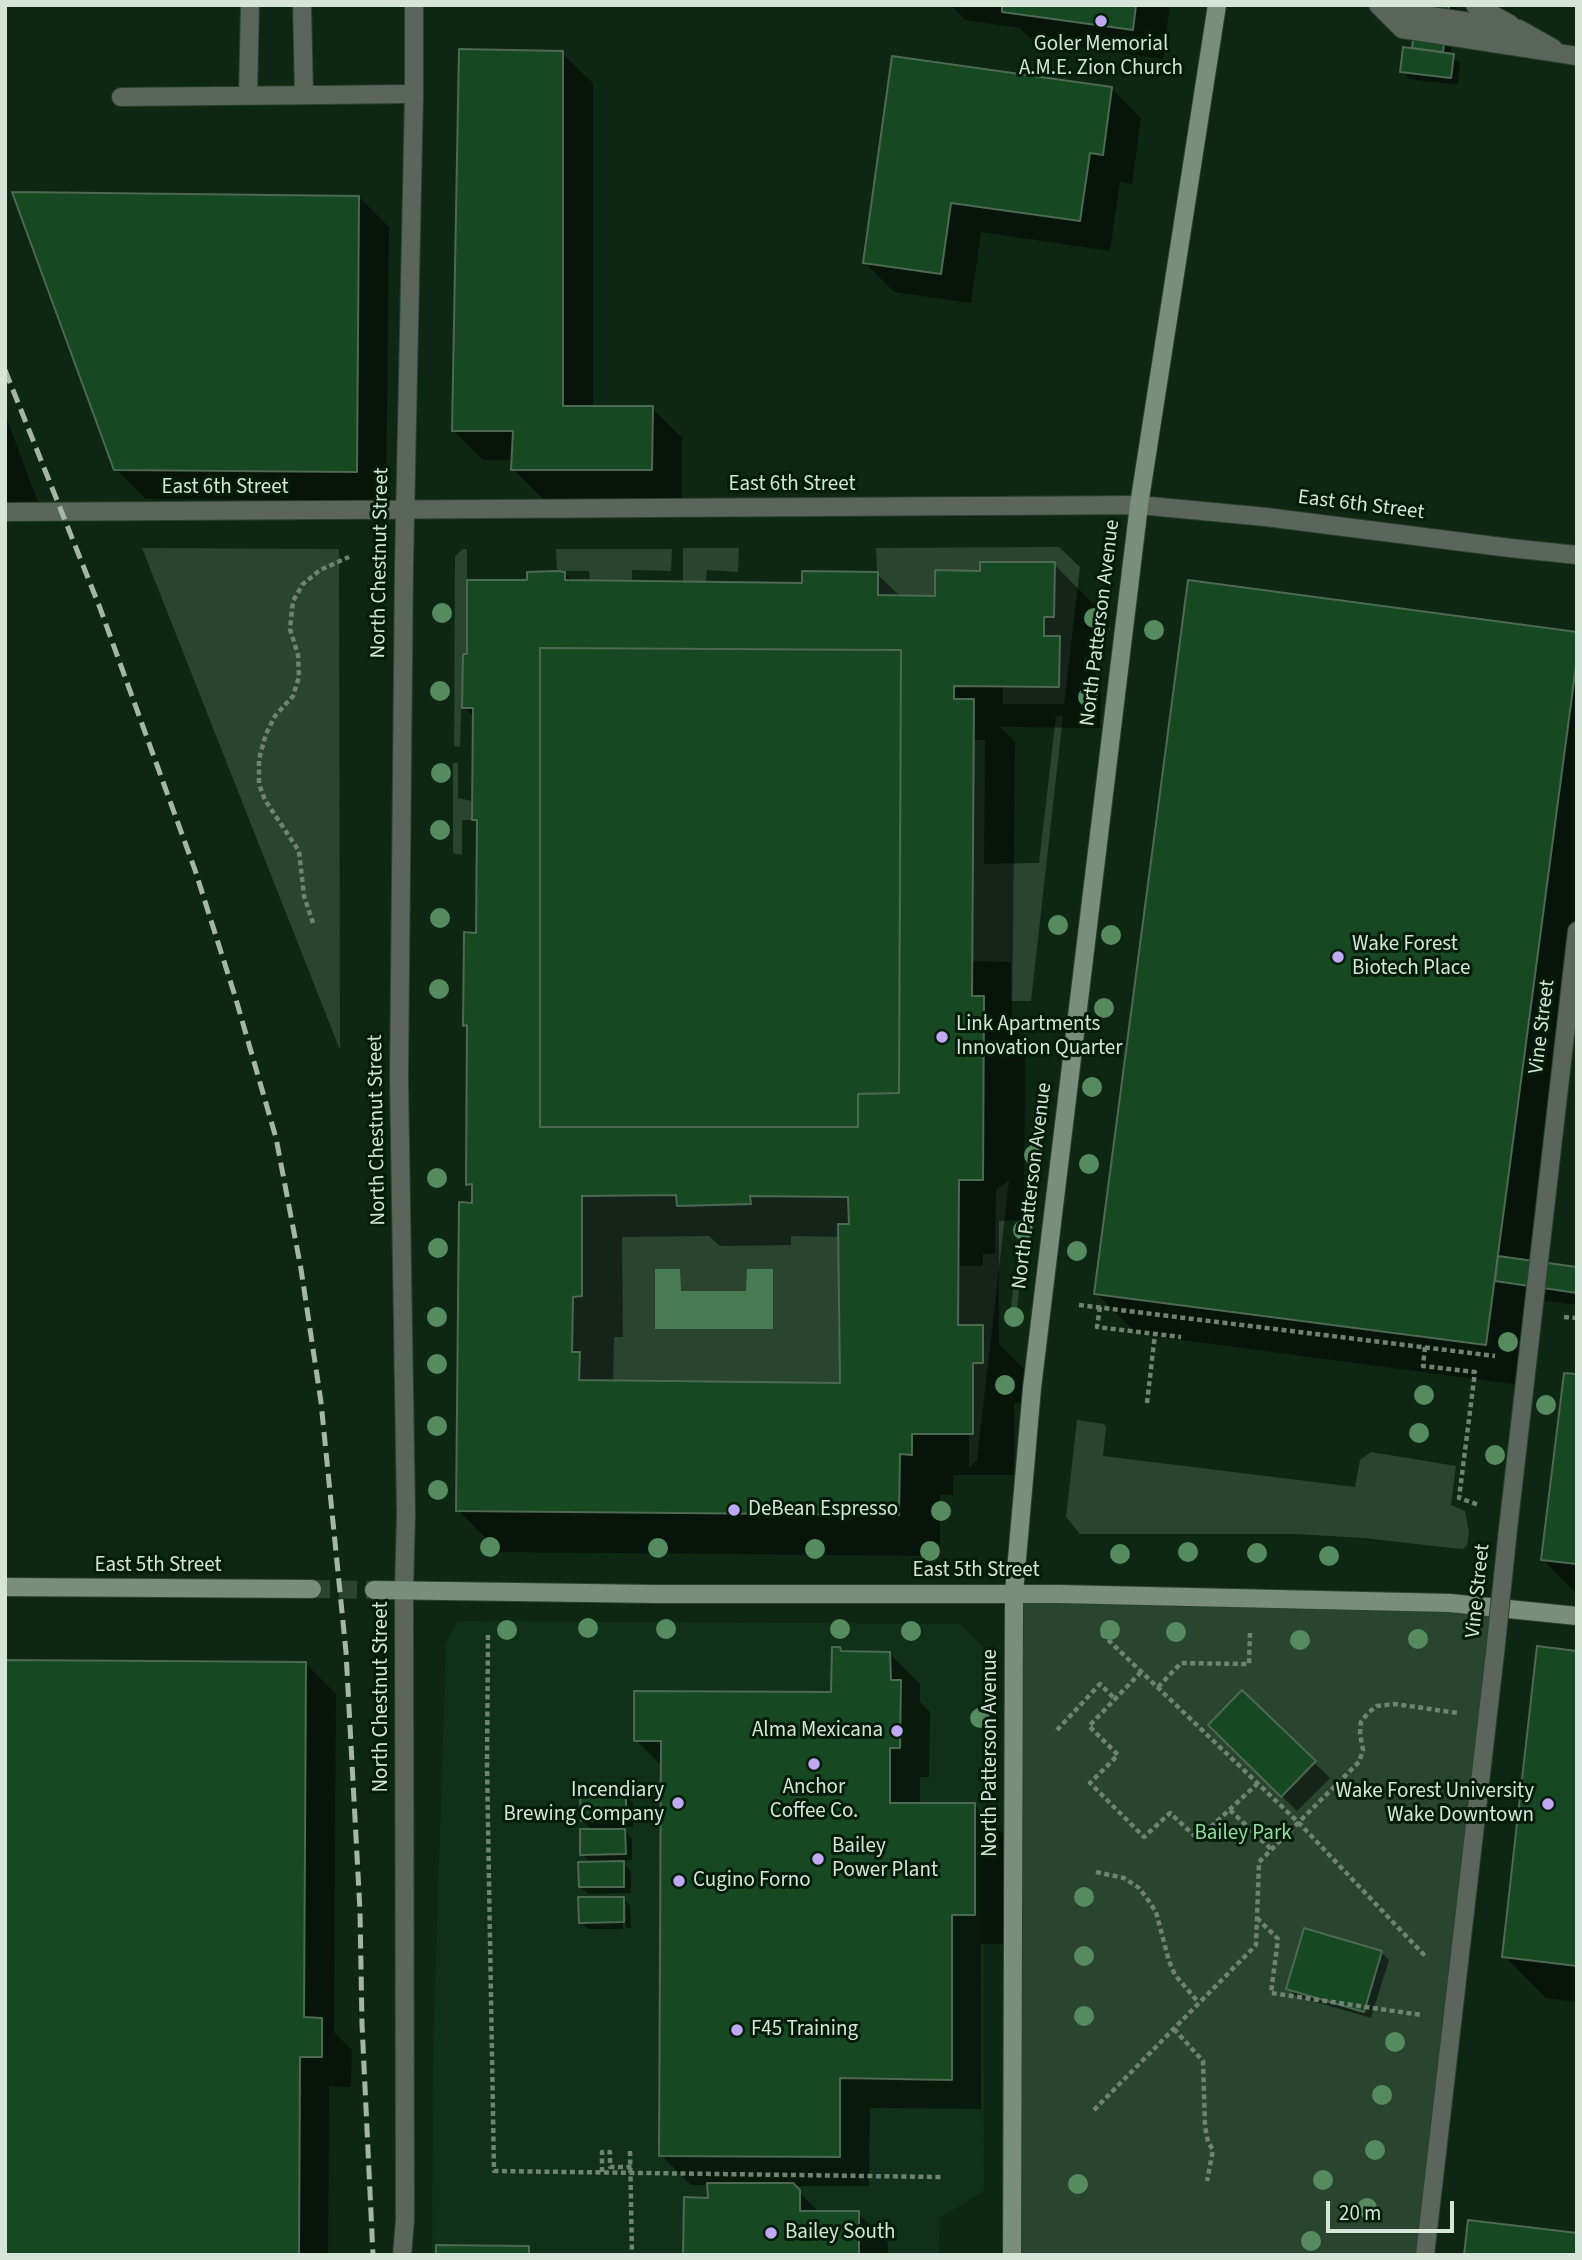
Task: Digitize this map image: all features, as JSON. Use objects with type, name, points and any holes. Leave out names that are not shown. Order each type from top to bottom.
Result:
[{"type":"main road","name":"North Patterson Avenue","points":[[1012,2255],[1014,1593],[1032,1388],[1139,505],[1217,5]]},
{"type":"main road","name":"East 5th Street","points":[[5,1587],[312,1589]]},
{"type":"main road","name":"East 5th Street","points":[[374,1590],[656,1594],[1014,1593],[1450,1603],[1577,1616]]},
{"type":"street","points":[[248,95],[250,5]]},
{"type":"street","points":[[302,5],[304,95]]},
{"type":"street","name":"North Chestnut Street","points":[[402,2255],[405,2220],[406,1514],[399,1079],[404,509],[414,5]]},
{"type":"street","points":[[1475,5],[1571,55]]},
{"type":"street","points":[[1383,6],[1519,29]]},
{"type":"street","points":[[1383,6],[1402,29],[1571,55]]},
{"type":"street","points":[[121,97],[414,94]]},
{"type":"street","name":"East 6th Street","points":[[5,512],[1139,505],[1266,517],[1577,555]]},
{"type":"street","name":"Vine Street","points":[[1425,2255],[1577,932]]},
{"type":"path","points":[[313,923],[304,895],[299,851],[265,800],[259,784],[259,759],[266,734],[275,716],[293,696],[299,677],[298,655],[290,629],[293,601],[303,584],[320,570],[349,557]]},
{"type":"path","points":[[1079,1305],[1495,1356]]},
{"type":"path","points":[[1100,1307],[1097,1327],[1181,1338]]},
{"type":"path","points":[[1564,1317],[1577,1318]]},
{"type":"path","points":[[1147,1403],[1155,1335]]},
{"type":"path","points":[[1425,1347],[1423,1366],[1475,1372],[1459,1498],[1480,1505]]},
{"type":"path","points":[[1158,1687],[1181,1663],[1250,1664],[1250,1633]]},
{"type":"path","points":[[1102,1634],[1299,1824],[1427,1958]]},
{"type":"path","points":[[488,1635],[487,1765],[494,2171],[941,2177]]},
{"type":"path","points":[[1141,1672],[1089,1726],[1118,1755],[1090,1783],[1143,1837],[1170,1813],[1198,1839],[1257,1784]]},
{"type":"path","points":[[1057,1730],[1100,1684],[1115,1699]]},
{"type":"path","points":[[1094,2110],[1256,1945],[1259,1862],[1359,1762],[1363,1750],[1361,1722],[1377,1706],[1395,1704],[1458,1713]]},
{"type":"path","points":[[1230,1810],[1272,1850]]},
{"type":"path","points":[[1096,1872],[1117,1875],[1139,1888],[1156,1912],[1175,1975],[1199,2003]]},
{"type":"path","points":[[1257,1918],[1278,1939],[1271,1993],[1422,2015]]},
{"type":"path","points":[[1174,2029],[1203,2060],[1205,2126],[1208,2142],[1213,2150],[1207,2181]]},
{"type":"path","points":[[631,2151],[632,2255]]},
{"type":"path","points":[[602,2172],[602,2152],[610,2152],[610,2167],[632,2167]]},
{"type":"shaded area","points":[[655,1269],[680,1269],[681,1291],[746,1291],[747,1269],[773,1269],[773,1329],[655,1329]]},
{"type":"shaded area","points":[[457,1621],[960,1624],[983,1647],[984,2191],[940,2218],[939,2255],[432,2255],[433,2051],[446,1644]]},
{"type":"green space","points":[[1059,547],[1080,567],[1064,704],[1003,704],[1003,686],[1059,687],[1060,636],[1044,636],[1044,617],[1054,562],[981,562],[980,571],[935,570],[935,596],[878,595],[876,548]]},
{"type":"green space","points":[[142,548],[339,549],[340,1050]]},
{"type":"green space","points":[[683,548],[739,548],[738,572],[707,570],[706,582],[683,582]]},
{"type":"green space","points":[[462,549],[467,549],[467,654],[463,655],[460,747],[454,746],[455,557]]},
{"type":"green space","points":[[556,549],[672,549],[671,571],[632,570],[632,581],[590,581],[589,571],[557,571]]},
{"type":"green space","points":[[1056,716],[1063,716],[1031,1001],[1011,1001],[1011,962],[972,961],[974,740],[985,740],[984,864],[1039,863]]},
{"type":"green space","points":[[453,763],[458,763],[458,798],[472,801],[472,820],[462,820],[462,855],[453,853]]},
{"type":"green space","points":[[1034,1109],[1040,1111],[1015,1325],[1009,1324]]},
{"type":"green space","points":[[1009,1181],[977,1460],[969,1468],[969,1434],[973,1433],[973,1363],[958,1325],[958,1266],[983,1266],[983,1254],[995,1254],[996,1189]]},
{"type":"green space","points":[[676,1195],[678,1206],[750,1204],[750,1196],[848,1197],[849,1224],[838,1224],[840,1383],[579,1380],[580,1352],[572,1352],[573,1297],[582,1295],[582,1196]]},
{"type":"green space","points":[[1077,1420],[1104,1424],[1103,1456],[1355,1487],[1360,1460],[1371,1452],[1456,1466],[1451,1505],[1465,1511],[1469,1532],[1467,1545],[1463,1549],[1364,1538],[1295,1534],[1080,1534],[1066,1517]]},
{"type":"green space","name":"Bailey Park","points":[[1014,1593],[1500,1608],[1425,2255],[1012,2255]]},
{"type":"building","name":"Goler Memorial A.M.E. Zion Church","points":[[1002,5],[1136,5],[1133,30],[1002,12]]},
{"type":"building","points":[[1418,5],[1449,5],[1443,52],[1412,48]]},
{"type":"building","points":[[1403,47],[1454,54],[1451,78],[1400,72]]},
{"type":"building","points":[[459,49],[563,51],[563,406],[653,406],[652,470],[511,470],[513,431],[452,431]]},
{"type":"building","points":[[892,56],[1112,87],[1103,155],[1090,153],[1080,221],[951,203],[941,274],[863,263]]},
{"type":"building","points":[[12,192],[359,196],[357,472],[114,470]]},
{"type":"building","name":"Link Apartments Innovation Quarter","points":[[980,562],[1055,562],[1054,617],[1044,617],[1044,636],[1060,636],[1059,687],[954,686],[954,699],[974,699],[972,996],[984,996],[983,1180],[959,1180],[958,1325],[983,1325],[983,1363],[973,1363],[973,1434],[912,1434],[912,1455],[900,1454],[899,1515],[456,1511],[459,1202],[472,1203],[472,1184],[466,1185],[467,1025],[463,1026],[464,932],[476,933],[477,820],[472,820],[473,708],[462,708],[463,654],[467,654],[467,580],[527,580],[527,572],[557,571],[565,572],[565,580],[802,583],[802,571],[878,572],[878,595],[935,596],[935,570],[980,571]],"holes":[[[540,648],[901,650],[899,1093],[858,1094],[858,1127],[540,1127]],[[676,1195],[677,1206],[751,1204],[750,1196],[848,1197],[849,1224],[838,1224],[840,1383],[579,1380],[580,1352],[572,1352],[573,1297],[582,1296],[582,1196]]]},
{"type":"building","name":"Wake Forest Biotech Place","points":[[1188,580],[1577,632],[1577,658],[1486,1345],[1094,1294]]},
{"type":"building","points":[[540,648],[901,650],[899,1093],[858,1094],[858,1127],[540,1127]]},
{"type":"building","points":[[1498,1256],[1577,1267],[1577,1293],[1495,1281]]},
{"type":"building","points":[[1564,1373],[1577,1374],[1577,1564],[1541,1560]]},
{"type":"building","name":"Wake Forest University Wake Downtown","points":[[1537,1646],[1577,1651],[1577,1966],[1502,1957]]},
{"type":"building","name":"Bailey Power Plant","points":[[832,1647],[840,1647],[841,1651],[890,1652],[891,1680],[901,1680],[900,1748],[890,1748],[890,1803],[975,1803],[975,1915],[952,1915],[952,2080],[840,2078],[840,2157],[659,2156],[661,1741],[634,1741],[634,1691],[831,1692]]},
{"type":"building","points":[[5,1660],[306,1662],[304,2017],[322,2018],[322,2057],[300,2057],[299,2255],[5,2255]]},
{"type":"building","points":[[1242,1690],[1316,1761],[1281,1797],[1208,1725]]},
{"type":"building","points":[[626,1794],[626,1820],[581,1821],[580,1795]]},
{"type":"building","points":[[580,1829],[625,1829],[626,1854],[580,1855]]},
{"type":"building","points":[[624,1861],[624,1887],[579,1887],[578,1862]]},
{"type":"building","points":[[578,1897],[624,1897],[624,1922],[579,1923]]},
{"type":"building","points":[[1304,1928],[1382,1951],[1364,2012],[1286,1989]]},
{"type":"building","name":"Bailey South","points":[[707,2183],[793,2183],[800,2190],[800,2211],[859,2211],[859,2255],[683,2255],[684,2197],[708,2198]]},
{"type":"building","points":[[1468,2220],[1577,2233],[1577,2255],[1464,2255]]},
{"type":"building","points":[[436,2245],[529,2246],[529,2255],[436,2255]]},
{"type":"tunnel","points":[[312,1589],[374,1590]]},
{"type":"railway","points":[[5,370],[100,608],[195,870],[276,1138],[301,1269],[321,1402],[346,1652],[360,1911],[362,2024],[373,2255]]},
{"type":"place","name":"Goler Memorial A.M.E. Zion Church","points":[[1101,21]]},
{"type":"place","name":"Wake Forest Biotech Place","points":[[1338,957]]},
{"type":"place","name":"Link Apartments Innovation Quarter","points":[[942,1037]]},
{"type":"place","name":"DeBean Espresso","points":[[734,1510]]},
{"type":"place","name":"Alma Mexicana","points":[[897,1731]]},
{"type":"place","name":"Anchor Coffee Co.","points":[[814,1764]]},
{"type":"place","name":"Incendiary Brewing Company","points":[[678,1803]]},
{"type":"place","name":"Wake Forest University Wake Downtown","points":[[1548,1804]]},
{"type":"place","name":"Bailey Power Plant","points":[[818,1859]]},
{"type":"place","name":"Cugino Forno","points":[[679,1881]]},
{"type":"place","name":"F45 Training","points":[[737,2030]]},
{"type":"place","name":"Bailey South","points":[[771,2233]]}]
